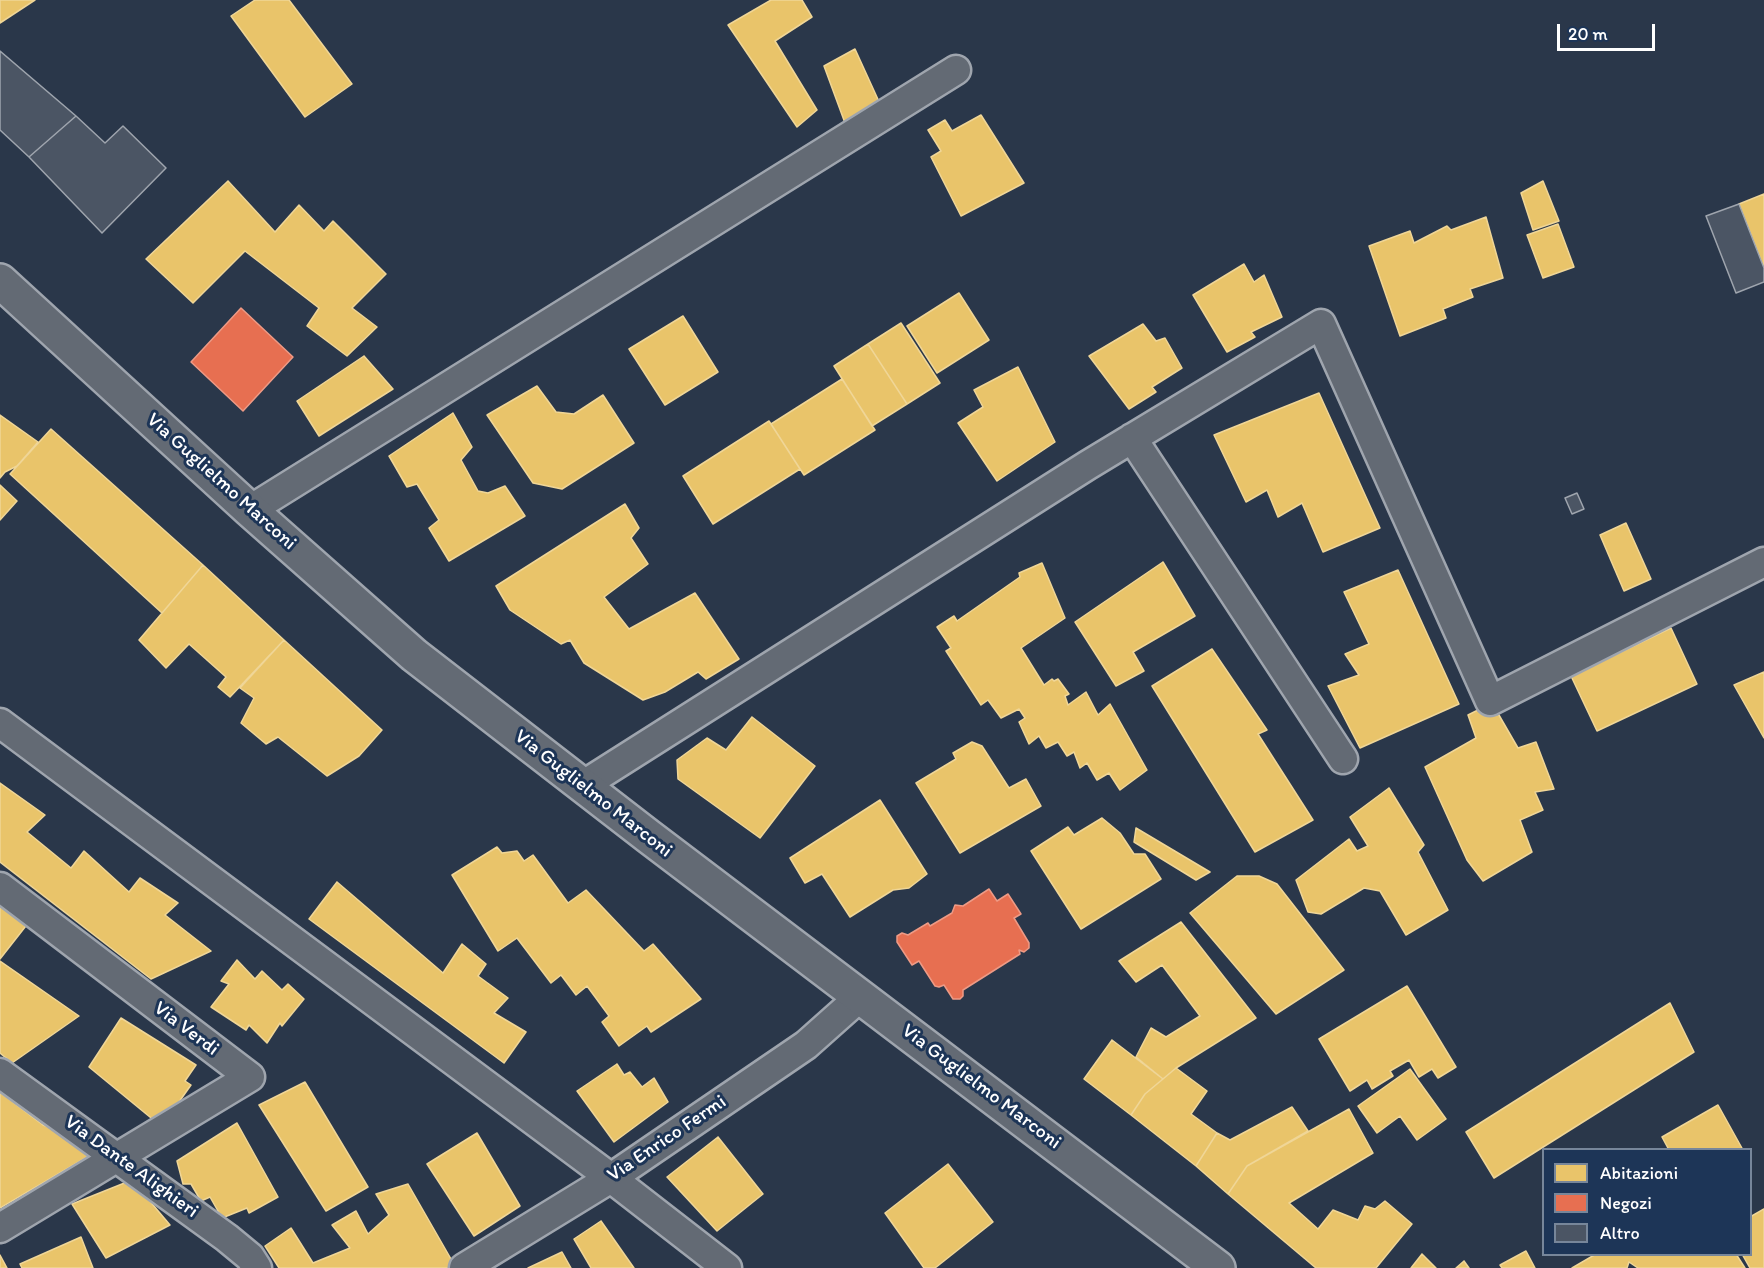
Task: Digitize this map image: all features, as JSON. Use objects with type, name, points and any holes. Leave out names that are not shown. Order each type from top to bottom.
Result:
[{"type":"street","points":[[250,510],[956,70]]},
{"type":"street","name":"Via Guglielmo Marconi","points":[[0,281],[250,510],[414,655],[582,786],[1218,1268]]},
{"type":"street","points":[[582,786],[1132,438],[1321,324],[1490,701],[1764,562]]},
{"type":"street","points":[[1132,438],[1343,759]]},
{"type":"street","points":[[0,723],[728,1268]]},
{"type":"street","name":"Via Verdi","points":[[0,887],[250,1077],[119,1157]]},
{"type":"street","name":"Via Enrico Fermi","points":[[464,1268],[610,1178],[806,1045],[861,996]]},
{"type":"street","name":"Via Dante Alighieri","points":[[0,1073],[119,1157],[227,1238],[250,1257],[257,1268]]},
{"type":"street","points":[[0,1228],[119,1157]]},
{"type":"building: Abitazioni","points":[[0,0],[35,0],[0,23]]},
{"type":"building: Abitazioni","points":[[255,0],[289,0],[352,84],[305,117],[231,16]]},
{"type":"building: Abitazioni","points":[[771,0],[802,0],[812,17],[775,41],[817,110],[797,127],[728,25]]},
{"type":"building: Abitazioni","points":[[855,49],[881,106],[845,123],[824,66]]},
{"type":"building: Abitazioni","points":[[981,115],[1024,183],[961,216],[931,157],[941,151],[928,130],[945,120],[952,131]]},
{"type":"building: Abitazioni","points":[[228,181],[275,232],[299,205],[324,231],[333,221],[386,274],[352,308],[377,327],[347,356],[307,326],[319,308],[245,251],[193,303],[146,259]]},
{"type":"building: Abitazioni","points":[[1543,181],[1559,221],[1533,230],[1521,193]]},
{"type":"building: Abitazioni","points":[[1764,194],[1764,268],[1739,204]]},
{"type":"building: Abitazioni","points":[[1486,217],[1503,278],[1470,289],[1473,297],[1443,309],[1446,318],[1400,336],[1369,246],[1410,231],[1414,243],[1447,226],[1451,230]]},
{"type":"building: Abitazioni","points":[[1558,224],[1574,267],[1543,278],[1527,235]]},
{"type":"building: Abitazioni","points":[[1244,264],[1254,282],[1264,275],[1282,317],[1251,332],[1255,337],[1227,352],[1193,295]]},
{"type":"building: Abitazioni","points":[[959,293],[989,340],[937,373],[907,326]]},
{"type":"building: Abitazioni","points":[[683,316],[718,372],[665,405],[629,349]]},
{"type":"building: Abitazioni","points":[[901,323],[940,383],[907,404],[868,344]]},
{"type":"building: Abitazioni","points":[[1143,324],[1156,341],[1165,338],[1182,368],[1152,387],[1156,392],[1129,409],[1089,356]]},
{"type":"building: Abitazioni","points":[[868,344],[907,404],[872,426],[834,366]]},
{"type":"building: Abitazioni","points":[[364,356],[393,389],[319,436],[297,401]]},
{"type":"building: Abitazioni","points":[[1018,367],[1055,442],[997,481],[958,423],[983,407],[974,390]]},
{"type":"building: Abitazioni","points":[[842,379],[875,430],[804,475],[771,424]]},
{"type":"building: Abitazioni","points":[[537,386],[556,412],[574,414],[603,395],[634,443],[562,489],[533,483],[487,415]]},
{"type":"building: Abitazioni","points":[[1319,393],[1380,528],[1323,552],[1302,503],[1278,517],[1267,490],[1246,502],[1214,435]]},
{"type":"building: Abitazioni","points":[[453,413],[472,447],[461,460],[478,491],[488,493],[505,486],[525,516],[449,561],[429,528],[439,520],[417,484],[407,487],[389,456]]},
{"type":"building: Abitazioni","points":[[0,415],[38,442],[17,466],[5,472],[0,478]]},
{"type":"building: Abitazioni","points":[[769,421],[800,469],[713,524],[683,476]]},
{"type":"building: Abitazioni","points":[[51,429],[203,565],[162,613],[10,474]]},
{"type":"building: Abitazioni","points":[[0,485],[17,501],[0,520]]},
{"type":"building: Abitazioni","points":[[625,504],[639,528],[631,538],[648,564],[604,597],[629,629],[695,593],[739,659],[706,679],[698,672],[665,692],[643,700],[584,663],[570,640],[561,644],[510,610],[496,586]]},
{"type":"building: Abitazioni","points":[[1626,523],[1651,579],[1624,591],[1600,535]]},
{"type":"building: Abitazioni","points":[[1163,562],[1195,616],[1133,652],[1144,671],[1116,686],[1075,622]]},
{"type":"building: Abitazioni","points":[[1042,563],[1065,618],[1021,648],[1044,685],[1052,679],[1054,681],[1058,679],[1069,694],[1065,696],[1068,705],[1086,692],[1098,715],[1110,704],[1147,770],[1120,790],[1109,773],[1097,780],[1087,763],[1080,768],[1074,752],[1067,756],[1058,742],[1046,748],[1039,736],[1029,744],[1019,722],[1025,718],[1019,709],[1001,718],[988,700],[981,705],[946,651],[951,648],[937,627],[954,616],[957,621],[1020,577],[1019,573]]},
{"type":"building: Abitazioni","points":[[203,565],[284,640],[230,697],[218,687],[226,677],[189,644],[166,668],[139,640]]},
{"type":"building: Abitazioni","points":[[1398,570],[1459,704],[1360,748],[1328,686],[1359,675],[1345,654],[1369,644],[1344,592]]},
{"type":"building: Abitazioni","points":[[1671,628],[1697,684],[1597,731],[1571,676]]},
{"type":"building: Abitazioni","points":[[284,640],[382,730],[359,756],[327,776],[278,737],[266,744],[241,723],[254,698],[240,688]]},
{"type":"building: Abitazioni","points":[[1212,649],[1267,730],[1258,734],[1313,820],[1255,852],[1152,686]]},
{"type":"building: Abitazioni","points":[[1764,672],[1764,738],[1734,685]]},
{"type":"building: Abitazioni","points":[[1492,703],[1518,748],[1536,742],[1554,789],[1535,792],[1543,810],[1520,820],[1532,852],[1483,881],[1467,860],[1425,767],[1476,738],[1468,715]]},
{"type":"building: Abitazioni","points":[[752,717],[815,766],[760,838],[678,779],[677,760],[707,738],[726,750]]},
{"type":"building: Abitazioni","points":[[972,742],[982,746],[1009,788],[1026,779],[1041,806],[960,853],[916,783],[956,759],[953,753]]},
{"type":"building: Abitazioni","points":[[0,783],[45,815],[27,832],[71,868],[84,851],[129,892],[140,878],[178,903],[165,915],[211,951],[151,979],[0,862]]},
{"type":"building: Abitazioni","points":[[1389,788],[1424,845],[1418,852],[1448,910],[1406,935],[1380,891],[1364,888],[1321,914],[1308,912],[1296,880],[1349,839],[1357,851],[1368,846],[1350,817]]},
{"type":"building: Abitazioni","points":[[880,800],[927,874],[909,888],[893,890],[850,917],[822,874],[805,883],[790,858]]},
{"type":"building: Abitazioni","points":[[1102,818],[1120,833],[1134,854],[1145,854],[1161,879],[1081,929],[1031,851],[1068,827],[1074,835]]},
{"type":"building: Abitazioni","points":[[1136,828],[1210,872],[1196,880],[1134,842]]},
{"type":"building: Abitazioni","points":[[497,847],[502,853],[517,851],[524,861],[533,855],[568,903],[586,890],[644,951],[653,944],[701,999],[651,1032],[647,1026],[619,1046],[602,1022],[609,1016],[587,986],[576,995],[561,975],[551,983],[517,938],[498,951],[452,875]]},
{"type":"building: Abitazioni","points":[[1237,876],[1259,876],[1277,884],[1344,970],[1276,1014],[1190,913]]},
{"type":"building: Abitazioni","points":[[337,882],[443,973],[462,944],[486,964],[478,976],[508,998],[494,1013],[526,1032],[504,1063],[309,919]]},
{"type":"building: Abitazioni","points":[[0,902],[29,922],[0,959]]},
{"type":"building: Abitazioni","points":[[1181,922],[1256,1018],[1176,1068],[1163,1079],[1136,1057],[1151,1028],[1166,1037],[1200,1016],[1162,965],[1136,982],[1119,961]]},
{"type":"building: Abitazioni","points":[[237,960],[255,979],[262,971],[282,990],[288,984],[304,999],[282,1026],[280,1023],[267,1043],[249,1025],[246,1030],[211,1007],[229,984],[221,981]]},
{"type":"building: Abitazioni","points":[[0,961],[79,1016],[12,1063],[0,1053]]},
{"type":"building: Abitazioni","points":[[1407,986],[1456,1067],[1438,1078],[1432,1069],[1419,1077],[1409,1060],[1390,1071],[1393,1076],[1372,1089],[1367,1080],[1350,1091],[1319,1039]]},
{"type":"building: Abitazioni","points":[[1670,1003],[1694,1052],[1494,1178],[1466,1132]]},
{"type":"building: Abitazioni","points":[[121,1018],[196,1065],[185,1081],[191,1085],[169,1116],[163,1112],[156,1122],[89,1067]]},
{"type":"building: Abitazioni","points":[[1112,1040],[1163,1079],[1145,1094],[1131,1115],[1084,1079]]},
{"type":"building: Abitazioni","points":[[617,1064],[624,1075],[630,1072],[642,1087],[654,1078],[668,1102],[614,1142],[577,1091]]},
{"type":"building: Abitazioni","points":[[1176,1068],[1207,1091],[1191,1114],[1217,1133],[1196,1166],[1131,1115],[1145,1094]]},
{"type":"building: Abitazioni","points":[[1410,1069],[1446,1119],[1417,1140],[1400,1116],[1377,1133],[1358,1106]]},
{"type":"building: Abitazioni","points":[[305,1082],[368,1187],[326,1211],[259,1105]]},
{"type":"building: Abitazioni","points":[[0,1092],[89,1156],[0,1208]]},
{"type":"building: Abitazioni","points":[[1718,1105],[1742,1148],[1668,1148],[1662,1137]]},
{"type":"building: Abitazioni","points":[[1292,1107],[1308,1131],[1247,1166],[1228,1194],[1196,1166],[1217,1133],[1230,1140]]},
{"type":"building: Abitazioni","points":[[1349,1109],[1373,1153],[1289,1203],[1318,1229],[1333,1210],[1358,1220],[1365,1206],[1375,1209],[1385,1201],[1412,1224],[1376,1268],[1316,1268],[1228,1194],[1247,1166]]},
{"type":"building: Abitazioni","points":[[237,1123],[278,1197],[249,1213],[247,1208],[222,1218],[210,1197],[201,1201],[191,1184],[183,1184],[177,1161]]},
{"type":"building: Abitazioni","points":[[477,1133],[520,1206],[474,1236],[427,1164]]},
{"type":"building: Abitazioni","points":[[718,1137],[763,1194],[717,1231],[667,1177]]},
{"type":"building: Abitazioni","points":[[948,1164],[993,1222],[935,1268],[924,1268],[885,1213]]},
{"type":"building: Abitazioni","points":[[132,1180],[170,1225],[106,1258],[72,1204]]},
{"type":"building: Abitazioni","points":[[408,1184],[455,1266],[452,1268],[279,1268],[265,1246],[291,1228],[313,1263],[350,1248],[332,1225],[356,1211],[368,1234],[389,1215],[376,1194]]},
{"type":"building: Abitazioni","points":[[1764,1209],[1764,1268],[1750,1268],[1743,1256],[1752,1256],[1752,1216]]},
{"type":"building: Abitazioni","points":[[601,1221],[634,1268],[591,1268],[574,1239]]},
{"type":"building: Abitazioni","points":[[81,1237],[93,1268],[22,1268],[20,1264]]},
{"type":"building: Abitazioni","points":[[1526,1251],[1535,1268],[1502,1268],[1500,1265]]},
{"type":"building: Abitazioni","points":[[562,1252],[571,1268],[528,1268]]},
{"type":"building: Abitazioni","points":[[1422,1254],[1436,1268],[1411,1268]]},
{"type":"building: Abitazioni","points":[[0,1255],[7,1268],[0,1268]]},
{"type":"building: Abitazioni","points":[[1593,1256],[1737,1256],[1745,1268],[1638,1268],[1629,1262],[1627,1268],[1572,1268]]},
{"type":"building: Abitazioni","points":[[1464,1261],[1469,1268],[1456,1268]]},
{"type":"building: Negozi","points":[[241,308],[293,357],[243,411],[191,362]]},
{"type":"building: Negozi","points":[[989,889],[997,901],[1008,894],[1021,914],[1014,918],[1029,943],[1029,948],[1024,952],[1019,950],[1020,954],[963,990],[963,996],[960,999],[953,999],[944,985],[935,986],[919,961],[912,965],[897,942],[897,936],[902,933],[908,935],[928,923],[930,926],[952,913],[955,905],[963,906]]},
{"type":"building: Altro","points":[[0,51],[76,116],[29,157],[0,130]]},
{"type":"building: Altro","points":[[76,116],[105,143],[123,126],[166,168],[102,233],[29,157]]},
{"type":"building: Altro","points":[[1739,204],[1764,268],[1764,282],[1736,293],[1706,216]]},
{"type":"building: Altro","points":[[1577,493],[1584,509],[1572,514],[1565,498]]}]
